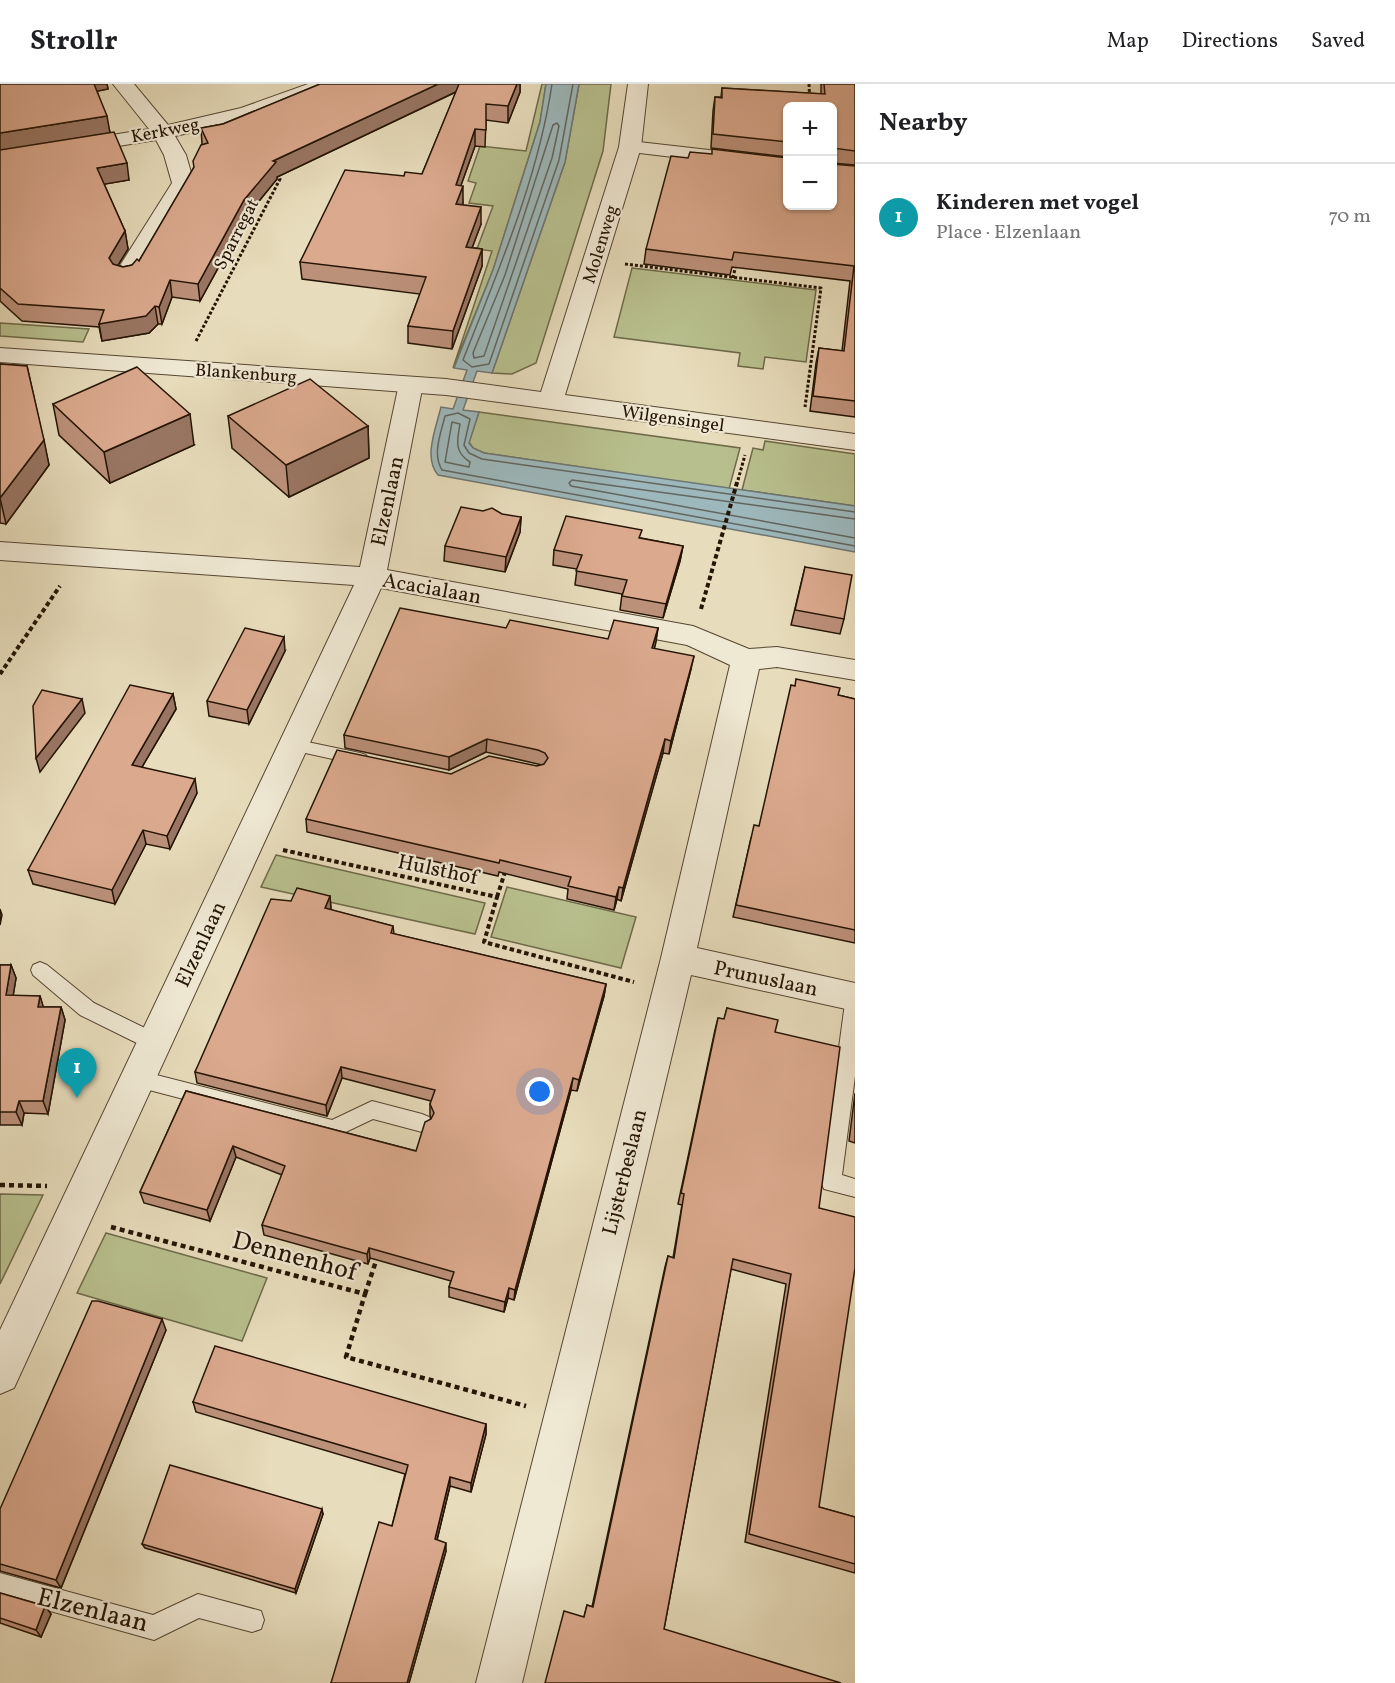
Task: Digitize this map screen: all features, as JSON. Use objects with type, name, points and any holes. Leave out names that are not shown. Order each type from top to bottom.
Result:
[{"type":"street","points":[[123,84],[163,132],[181,172],[183,183],[126,275]]},
{"type":"street","name":"Kerkweg","points":[[0,159],[163,132],[293,99],[326,84]]},
{"type":"street","name":"Molenweg","points":[[551,401],[630,147],[638,84]]},
{"type":"street","points":[[630,147],[783,164]]},
{"type":"street","name":"Blankenburg","points":[[0,355],[411,384],[491,393]]},
{"type":"street","name":"Elzenlaan","points":[[0,1374],[372,577],[411,384]]},
{"type":"street","name":"Wilgensingel","points":[[491,393],[855,442]]},
{"type":"street","name":"Acacialaan","points":[[0,550],[79,558],[372,577],[693,636],[746,660],[777,657],[855,670]]},
{"type":"street","name":"Lijsterbeslaan","points":[[499,1683],[673,975],[746,660]]},
{"type":"street","name":"Prunuslaan","points":[[673,975],[855,997]]},
{"type":"lane","points":[[293,745],[372,762]]},
{"type":"lane","points":[[40,970],[87,1008],[154,1042]]},
{"type":"lane","points":[[855,1003],[831,1182],[855,1188]]},
{"type":"lane","points":[[137,1078],[333,1129],[372,1110],[423,1123]]},
{"type":"lane","name":"Elzenlaan","points":[[0,1585],[154,1628],[198,1606],[252,1620]]},
{"type":"path","points":[[810,84],[810,102]]},
{"type":"path","name":"Sparregat","points":[[182,368],[280,179],[275,170]]},
{"type":"path","points":[[733,278],[737,258]]},
{"type":"path","points":[[594,260],[821,288],[802,435]]},
{"type":"path","points":[[810,360],[821,362]]},
{"type":"path","points":[[693,636],[736,482]]},
{"type":"path","points":[[0,674],[79,558]]},
{"type":"path","name":"Hulsthof","points":[[247,843],[497,897],[484,942],[673,975]]},
{"type":"path","points":[[497,897],[508,863]]},
{"type":"path","name":"Dennenhof","points":[[73,1216],[365,1294],[346,1357],[563,1416]]},
{"type":"path","points":[[365,1294],[379,1251]]},
{"type":"green space","points":[[542,84],[546,84],[540,122],[493,270],[453,368],[492,251],[477,249],[493,206],[469,203],[476,183],[468,181],[480,146],[526,151]]},
{"type":"green space","points":[[579,84],[611,84],[603,151],[536,363],[512,374],[492,373],[565,162]]},
{"type":"green space","points":[[632,268],[816,290],[806,362],[765,357],[763,369],[738,366],[740,353],[614,337]]},
{"type":"green space","points":[[0,323],[89,329],[83,342],[0,336]]},
{"type":"green space","points":[[479,412],[740,448],[729,489],[484,453],[473,448],[469,442]]},
{"type":"green space","points":[[765,441],[855,454],[855,506],[742,490],[753,448],[763,450]]},
{"type":"green space","points":[[276,855],[485,903],[475,934],[261,887]]},
{"type":"green space","points":[[507,887],[636,917],[621,968],[491,937]]},
{"type":"green space","points":[[0,1194],[43,1195],[0,1284]]},
{"type":"green space","points":[[106,1233],[267,1278],[242,1341],[77,1293]]},
{"type":"water","points":[[546,84],[579,84],[565,162],[492,373],[477,371],[463,410],[479,412],[469,443],[473,448],[484,453],[855,506],[855,552],[438,475],[431,460],[431,452],[441,407],[453,409],[467,370],[454,368],[493,270],[540,122]]},
{"type":"building","points":[[0,84],[94,84],[107,116],[0,133]]},
{"type":"building","points":[[320,84],[438,84],[273,161],[276,162],[244,200],[198,284],[170,280],[159,307],[155,306],[146,316],[99,324],[104,310],[18,304],[0,288],[0,150],[114,132],[127,163],[97,168],[125,231],[109,258],[113,264],[123,267],[132,265],[137,259],[139,261],[194,167],[193,161],[201,145],[208,143],[201,128],[223,124]]},
{"type":"building","points":[[459,84],[517,84],[508,106],[486,104],[486,130],[475,129],[456,185],[463,186],[456,204],[481,207],[466,247],[482,249],[453,331],[408,326],[426,277],[300,262],[345,170],[404,176],[405,172],[422,174]]},
{"type":"building","points":[[824,84],[855,84],[855,151],[837,149],[837,102],[783,102],[783,141],[713,134],[715,97],[722,98],[722,88],[825,94]]},
{"type":"building","points":[[712,149],[783,157],[783,210],[837,210],[837,164],[855,166],[855,401],[813,396],[819,348],[844,351],[854,266],[734,252],[732,260],[646,249],[671,156],[688,158],[690,152],[712,154]]},
{"type":"building","points":[[0,364],[27,366],[44,440],[0,498]]},
{"type":"building","points":[[137,367],[190,414],[104,452],[53,404]]},
{"type":"building","points":[[310,379],[368,426],[286,465],[228,416]]},
{"type":"building","points":[[461,507],[483,511],[492,508],[502,514],[521,517],[506,557],[445,546]]},
{"type":"building","points":[[566,516],[642,530],[639,538],[683,546],[666,604],[622,596],[627,580],[576,571],[582,555],[554,550]]},
{"type":"building","points":[[805,567],[852,575],[844,619],[795,610]]},
{"type":"building","points":[[400,608],[506,628],[510,620],[608,639],[614,620],[658,628],[652,648],[694,656],[671,741],[665,739],[623,888],[619,887],[616,897],[568,886],[571,877],[306,819],[337,750],[451,774],[489,756],[537,766],[544,764],[548,758],[545,753],[538,750],[487,739],[449,757],[344,735]]},
{"type":"building","points":[[245,628],[284,637],[247,710],[207,701]]},
{"type":"building","points":[[796,679],[840,688],[838,695],[855,699],[855,930],[736,905],[754,825],[759,826],[791,685],[795,686]]},
{"type":"building","points":[[130,685],[173,694],[132,765],[195,779],[167,836],[143,830],[112,890],[28,870]]},
{"type":"building","points":[[42,690],[82,699],[36,758],[33,706]]},
{"type":"building","points":[[297,888],[330,896],[325,908],[393,926],[391,933],[606,984],[579,1080],[573,1078],[515,1290],[509,1288],[505,1302],[449,1287],[454,1272],[369,1248],[367,1254],[262,1225],[285,1166],[233,1146],[207,1210],[140,1192],[186,1091],[416,1151],[425,1122],[431,1119],[434,1113],[430,1104],[435,1090],[341,1067],[326,1105],[195,1072],[271,899],[291,901]]},
{"type":"building","points":[[0,965],[11,965],[6,995],[40,996],[38,1007],[61,1007],[43,1101],[19,1101],[16,1112],[0,1112]]},
{"type":"building","points":[[727,1008],[778,1020],[775,1032],[840,1047],[819,1208],[855,1217],[855,1268],[819,1507],[855,1517],[855,1564],[749,1534],[791,1274],[733,1259],[664,1629],[841,1683],[545,1683],[564,1611],[584,1617],[587,1605],[593,1607],[668,1256],[674,1258],[684,1194],[681,1193],[718,1018],[724,1019]]},
{"type":"building","points":[[92,1301],[162,1319],[56,1580],[0,1564],[0,1509]]},
{"type":"building","points":[[215,1346],[486,1424],[471,1483],[450,1477],[435,1539],[446,1543],[407,1683],[331,1683],[379,1522],[392,1526],[408,1465],[193,1402]]},
{"type":"building","points":[[170,1465],[322,1509],[295,1589],[142,1544]]},
{"type":"building","points":[[0,1593],[45,1606],[36,1630],[0,1618]]},
{"type":"place","name":"Kinderen met vogel","points":[[77,1098]]}]
